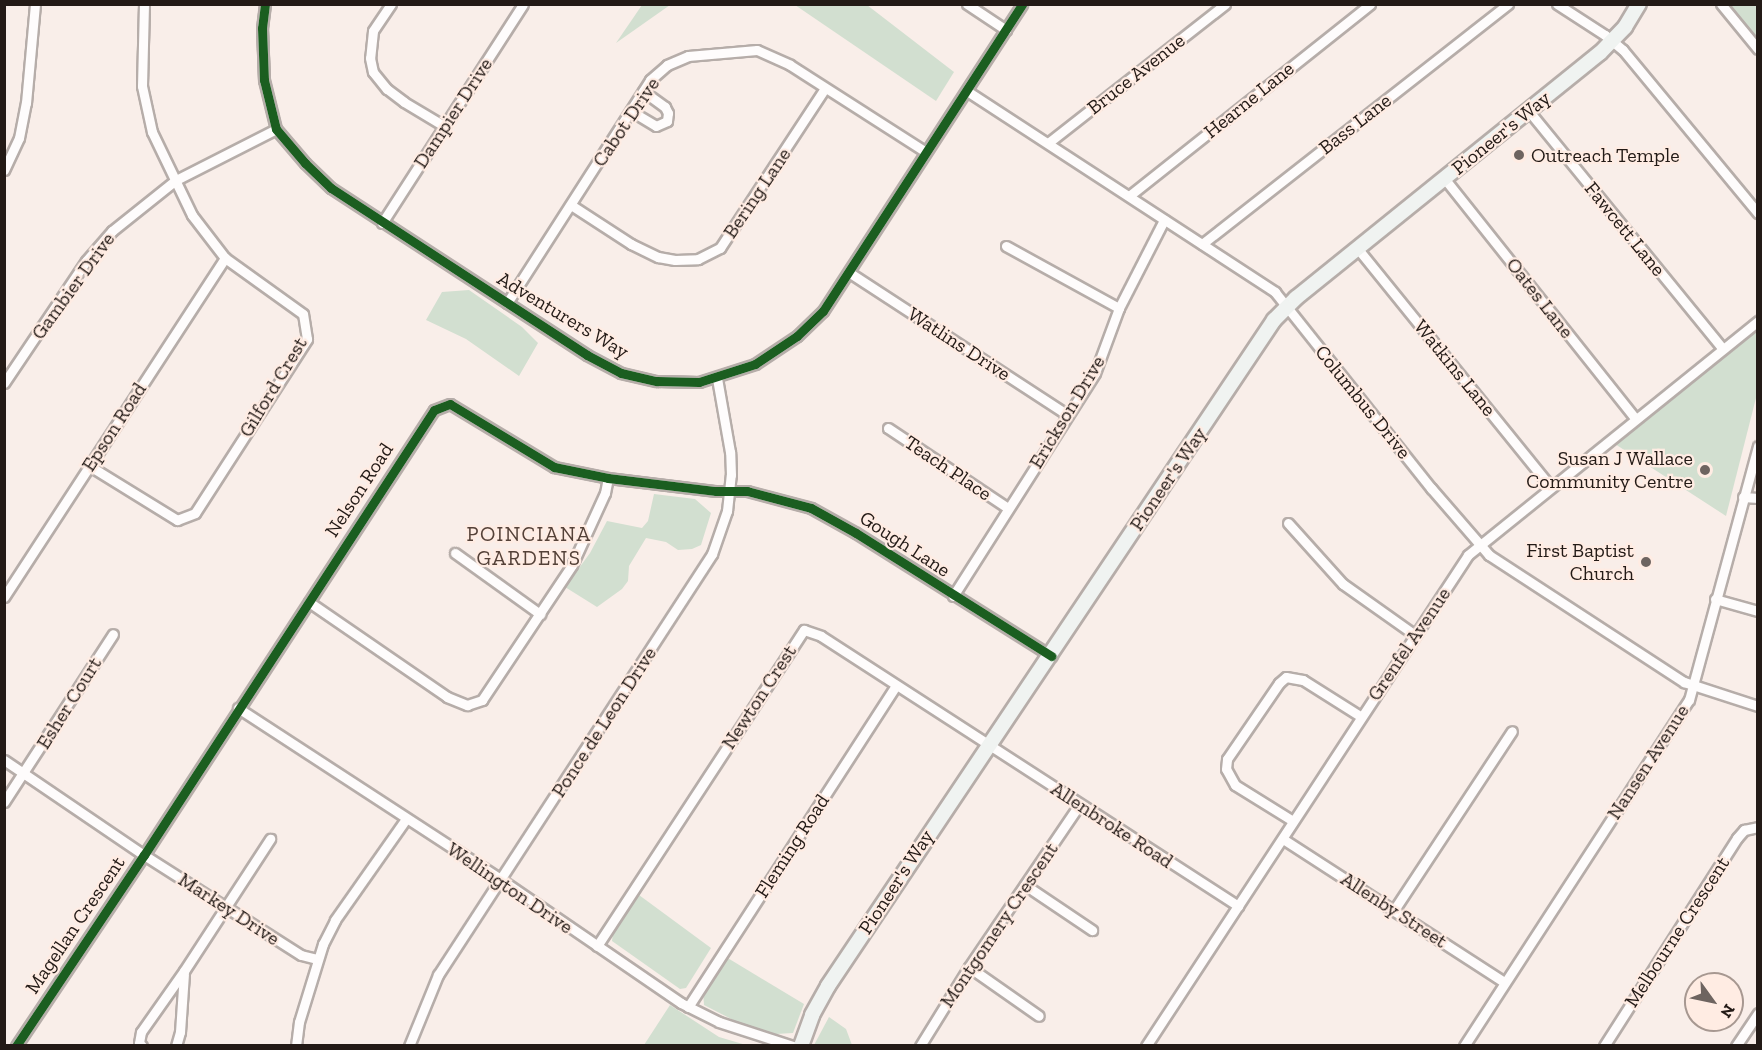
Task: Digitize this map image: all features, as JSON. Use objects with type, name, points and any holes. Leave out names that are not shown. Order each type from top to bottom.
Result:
[{"type":"main road","name":"Pioneer's Way","points":[[801,1046],[812,1015],[828,986],[988,743],[1051,656],[1274,320],[1286,307],[1600,53],[1612,41],[1639,4]]},
{"type":"street","points":[[4,170],[18,138],[26,103],[35,4]]},
{"type":"street","name":"Gilford Crest","points":[[88,465],[177,520],[195,513],[307,339],[303,314],[225,258],[192,215],[152,132],[142,86],[144,4]]},
{"type":"street","points":[[266,4],[262,28],[264,80],[276,129]]},
{"type":"street","points":[[391,4],[373,32],[370,57],[373,72],[395,96],[444,126]]},
{"type":"street","name":"Dampier Drive","points":[[382,223],[523,4]]},
{"type":"street","points":[[967,4],[1006,30]]},
{"type":"street","name":"Adventurers Way","points":[[276,129],[305,163],[331,188],[587,354],[621,373],[657,381],[699,382],[755,364],[797,336],[823,310],[850,273],[1022,4]]},
{"type":"street","name":"Bruce Avenue","points":[[1048,143],[1225,4]]},
{"type":"street","name":"Hearne Lane","points":[[1129,196],[1370,4]]},
{"type":"street","name":"Bass Lane","points":[[1202,244],[1508,4]]},
{"type":"street","points":[[1557,4],[1623,50],[1758,213]]},
{"type":"street","points":[[1721,4],[1758,49]]},
{"type":"street","name":"Cabot Drive","points":[[507,303],[650,80],[667,65],[688,56],[758,50],[790,65],[926,152]]},
{"type":"street","name":"Bering Lane","points":[[571,206],[631,244],[658,258],[698,259],[720,248],[825,88]]},
{"type":"street","points":[[631,111],[656,126],[667,121],[668,113],[665,107],[643,91]]},
{"type":"street","name":"Columbus Drive","points":[[967,91],[1275,292],[1489,555],[1647,661],[1693,686],[1758,706]]},
{"type":"street","name":"Fawcett Lane","points":[[1528,110],[1722,348]]},
{"type":"street","name":"Gambier Drive","points":[[4,383],[86,261],[112,231],[176,180],[276,129]]},
{"type":"street","name":"Oates Lane","points":[[1444,178],[1635,418]]},
{"type":"street","name":"Erickson Drive","points":[[952,596],[1095,374],[1119,308],[1164,220]]},
{"type":"street","points":[[1006,246],[1119,308]]},
{"type":"street","name":"Watkins Lane","points":[[1358,249],[1551,487]]},
{"type":"street","name":"Epson Road","points":[[4,597],[225,258]]},
{"type":"street","name":"Watlins Drive","points":[[850,273],[1068,415]]},
{"type":"street","name":"Grenfel Avenue","points":[[1146,1046],[1283,839],[1360,716],[1468,555],[1758,321]]},
{"type":"street","name":"Ponce de Leon Drive","points":[[409,1046],[438,975],[712,554],[727,511],[729,491],[730,452],[717,378]]},
{"type":"street","name":"Nelson Road","points":[[144,855],[434,410],[450,404],[554,467],[608,478],[729,491]]},
{"type":"street","name":"Teach Place","points":[[888,428],[1008,508]]},
{"type":"street","name":"Nansen Avenue","points":[[1464,1046],[1689,700],[1758,446]]},
{"type":"street","points":[[309,602],[447,697],[467,705],[482,700],[572,565],[605,494],[608,478]]},
{"type":"street","name":"Gough Lane","points":[[729,491],[747,491],[811,508],[856,533],[952,596],[1051,656]]},
{"type":"street","points":[[1743,497],[1758,498]]},
{"type":"street","points":[[1288,523],[1343,584],[1415,635]]},
{"type":"street","points":[[454,553],[540,614]]},
{"type":"street","points":[[1715,599],[1758,611]]},
{"type":"street","name":"Newton Crest","points":[[597,946],[804,630],[821,636],[988,743]]},
{"type":"street","name":"Esher Court","points":[[4,802],[25,774],[113,633]]},
{"type":"street","points":[[1293,821],[1235,784],[1226,769],[1227,759],[1279,683],[1286,677],[1303,680],[1360,716]]},
{"type":"street","name":"Fleming Road","points":[[688,1007],[896,686]]},
{"type":"street","name":"Wellington Drive","points":[[238,708],[500,879],[688,1007],[719,1022],[793,1046]]},
{"type":"street","points":[[1394,910],[1512,731]]},
{"type":"street","name":"Allenbroke Road","points":[[988,743],[1079,805],[1238,906]]},
{"type":"street","name":"Markey Drive","points":[[4,760],[144,855],[301,955],[317,959]]},
{"type":"street","name":"Montgomery Crescent","points":[[920,1046],[969,967],[1079,805]]},
{"type":"street","points":[[296,1046],[299,1022],[317,959],[335,920],[406,819]]},
{"type":"street","name":"Melbourne Crescent","points":[[1604,1046],[1737,838],[1744,830],[1758,827]]},
{"type":"street","points":[[142,1046],[139,1043],[141,1032],[184,972],[270,839]]},
{"type":"street","name":"Allenby Street","points":[[1283,839],[1504,982]]},
{"type":"street","name":"Magellan Crescent","points":[[16,1046],[144,855]]},
{"type":"street","points":[[1025,885],[1092,930]]},
{"type":"street","points":[[969,967],[1039,1016]]},
{"type":"street","points":[[176,1046],[180,1032],[184,972]]},
{"type":"street","points":[[1736,1046],[1758,1012]]},
{"type":"street","points":[[1748,1026],[1758,1032]]},
{"type":"green space","points":[[642,5],[670,5],[616,43]]},
{"type":"green space","points":[[795,5],[867,5],[954,72],[936,101]]},
{"type":"green space","points":[[1731,5],[1757,5],[1757,40]]},
{"type":"green space","points":[[469,290],[522,327],[538,343],[519,376],[466,339],[426,320],[442,292]]},
{"type":"green space","points":[[1757,329],[1757,394],[1726,516],[1615,444]]},
{"type":"green space","points":[[654,494],[695,499],[711,513],[701,545],[692,549],[678,550],[666,542],[646,538],[629,566],[628,581],[622,589],[597,607],[565,587],[590,553],[607,521],[642,528],[648,521]]},
{"type":"green space","points":[[639,895],[711,948],[686,988],[680,989],[612,941],[613,933]]},
{"type":"green space","points":[[726,957],[804,1004],[793,1033],[776,1034],[741,1024],[704,1005],[703,991]]},
{"type":"green space","points":[[670,1005],[719,1037],[746,1045],[644,1045]]},
{"type":"green space","points":[[829,1017],[846,1029],[852,1045],[814,1045]]},
{"type":"cycle path","points":[[265,4],[262,28],[264,80],[276,129],[305,163],[331,188],[587,355],[621,373],[657,381],[699,382],[755,364],[797,336],[823,311],[1022,4]]},
{"type":"cycle path","points":[[16,1046],[144,855],[434,410],[450,404],[554,467],[608,478],[716,491],[747,491],[811,508],[856,533],[1051,656]]},
{"type":"place","name":"Outreach Temple","points":[[1519,155]]},
{"type":"place","name":"Susan J Wallace Community Centre","points":[[1705,470]]},
{"type":"place","name":"First Baptist Church","points":[[1646,562]]},
{"type":"district","name":"POINCIANA GARDENS","points":[[529,546]]}]
